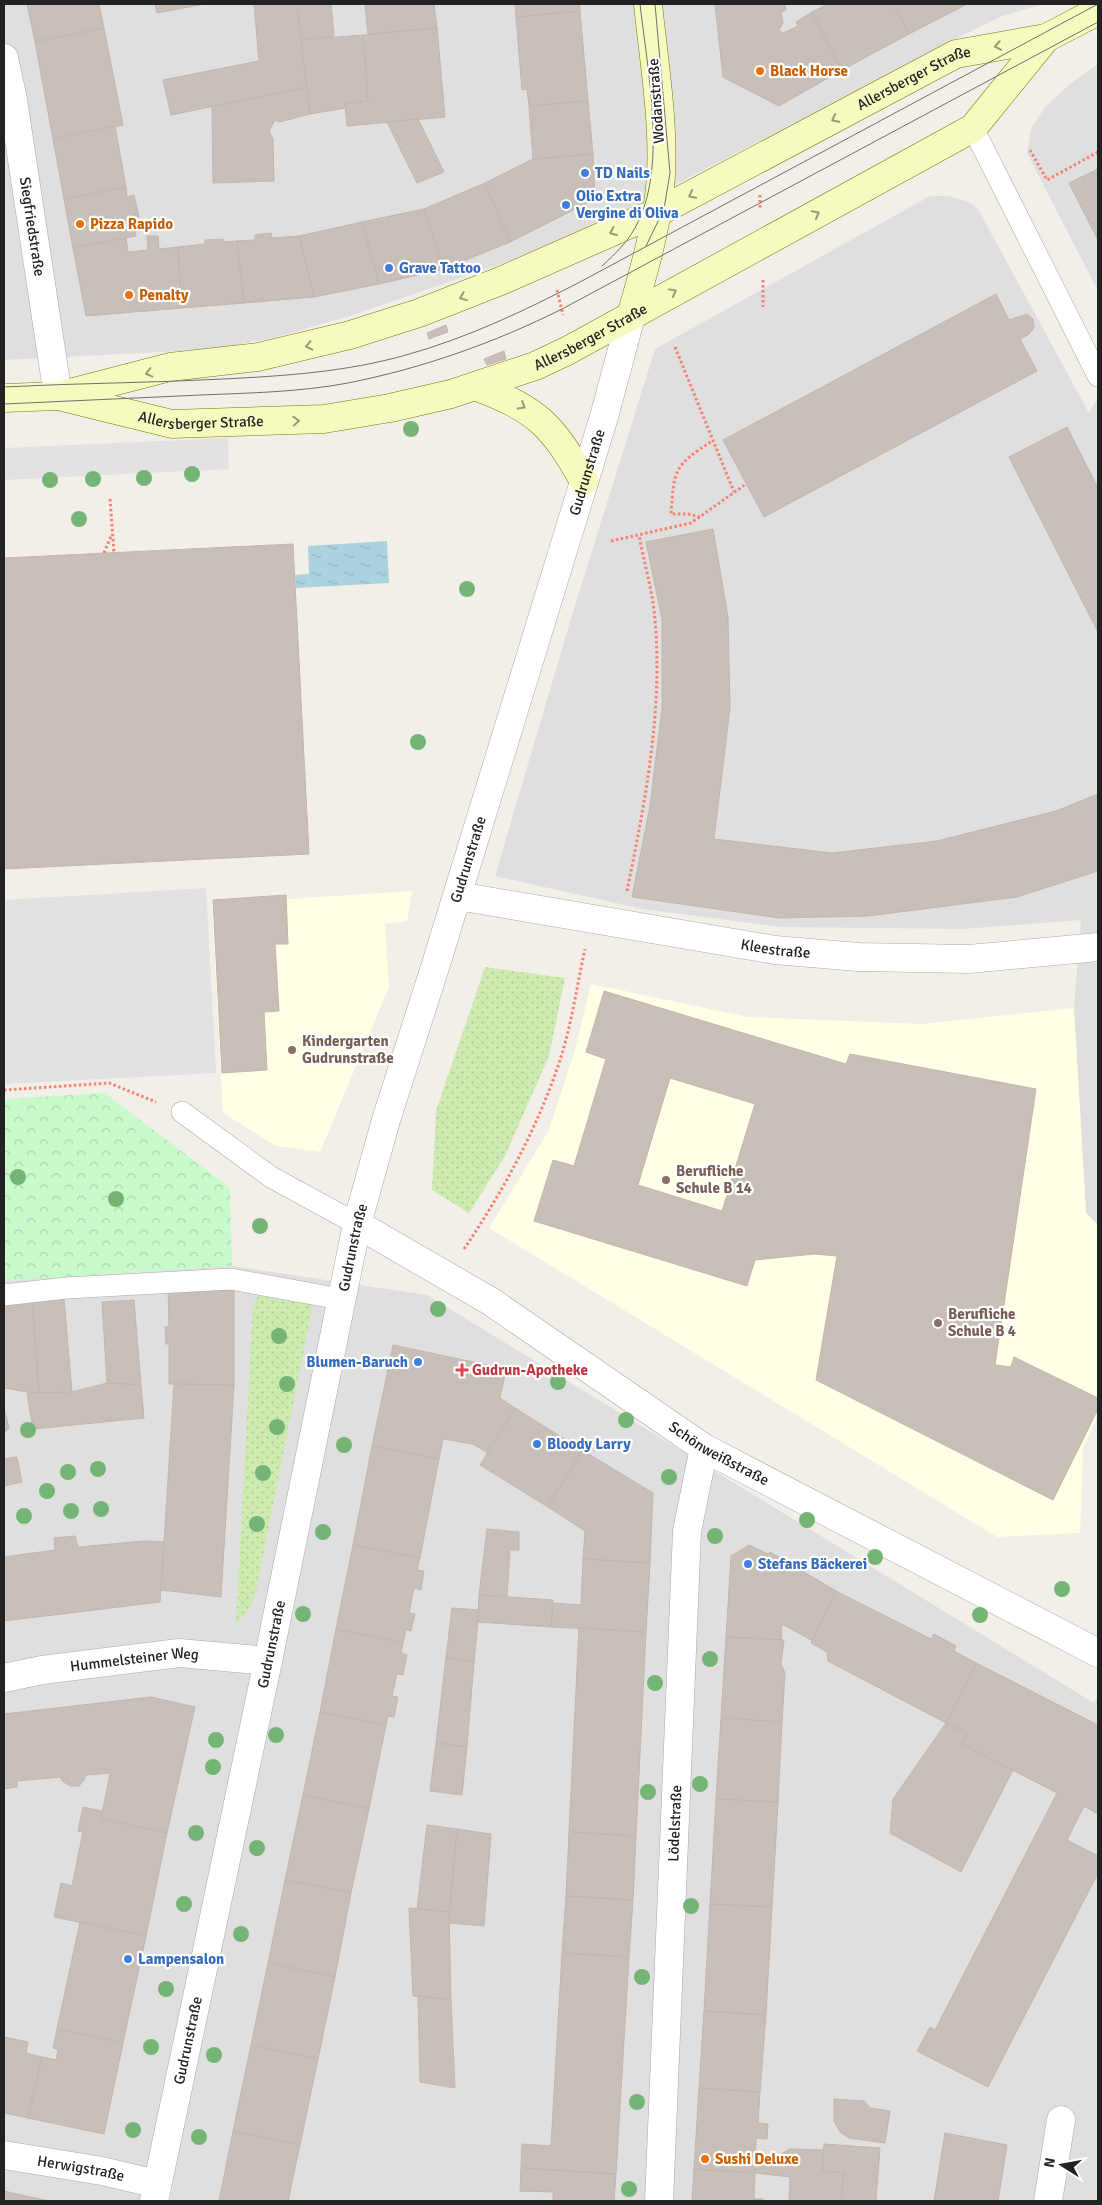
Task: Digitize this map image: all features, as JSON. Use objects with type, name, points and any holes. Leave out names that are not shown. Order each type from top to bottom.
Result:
[{"type":"main road","name":"Wodanstraße","points":[[631,316],[657,212],[660,179],[660,121],[648,4]]},
{"type":"main road","name":"Allersberger Straße","points":[[4,398],[58,396],[170,368],[258,357],[350,335],[445,304],[657,212],[956,54],[1046,38],[1098,11]]},
{"type":"main road","name":"Allersberger Straße","points":[[58,396],[172,424],[270,422],[340,417],[424,401],[477,387],[535,366],[567,351],[973,128],[1046,38]]},
{"type":"main road","points":[[477,387],[513,401],[534,414],[562,444],[584,481]]},
{"type":"street","name":"Siegfriedstraße","points":[[4,58],[13,100],[58,396]]},
{"type":"street","name":"Gudrunstraße","points":[[155,2192],[268,1661],[340,1299],[357,1224],[386,1120],[458,896],[604,417],[631,316]]},
{"type":"street","name":"Kleestraße","points":[[458,896],[775,950],[858,958],[969,959],[1098,947]]},
{"type":"street","name":"Schönweißstraße","points":[[357,1224],[448,1275],[704,1448],[1098,1653]]},
{"type":"street","name":"Lödelstraße","points":[[658,2201],[687,1531],[704,1448]]},
{"type":"street","name":"Hummelsteiner Weg","points":[[4,1678],[42,1670],[180,1653],[268,1661]]},
{"type":"street","points":[[1048,2201],[1060,2120]]},
{"type":"street","name":"Herwigstraße","points":[[4,2155],[102,2171],[155,2192]]},
{"type":"lane","points":[[973,128],[1098,376]]},
{"type":"lane","points":[[182,1112],[272,1177],[357,1224]]},
{"type":"lane","points":[[4,1295],[66,1288],[232,1280],[340,1299]]},
{"type":"path","points":[[1030,150],[1047,180],[1098,152]]},
{"type":"path","points":[[546,261],[562,308],[567,351]]},
{"type":"path","points":[[675,347],[734,492]]},
{"type":"path","points":[[700,517],[688,514],[671,514],[673,480],[686,459],[712,441]]},
{"type":"path","points":[[611,541],[691,523],[746,484]]},
{"type":"path","points":[[110,499],[114,553]]},
{"type":"path","points":[[104,553],[112,533]]},
{"type":"path","points":[[620,924],[644,805],[656,707],[656,620],[639,535]]},
{"type":"path","points":[[448,1275],[490,1211],[528,1139],[561,1056],[592,919]]},
{"type":"path","points":[[4,1090],[108,1083],[182,1112]]},
{"type":"shaded area","points":[[4,4],[1045,4],[1002,16],[953,40],[615,216],[524,256],[353,315],[280,336],[219,349],[4,360]]},
{"type":"shaded area","points":[[1098,64],[1098,291],[1027,153],[1031,129],[1045,107],[1070,84]]},
{"type":"shaded area","points":[[930,196],[949,196],[968,202],[978,209],[1089,413],[1098,397],[1098,1225],[1086,1213],[1074,1008],[1081,920],[963,929],[782,927],[643,909],[495,876],[572,615],[655,349]]},
{"type":"shaded area","points":[[228,438],[229,469],[4,480],[4,448]]},
{"type":"shaded area","points":[[206,888],[216,1073],[4,1084],[4,900]]},
{"type":"shaded area","name":"Kindergarten Gudrunstraße","points":[[412,891],[407,921],[385,924],[389,987],[320,1152],[276,1146],[223,1113],[212,904]]},
{"type":"shaded area","name":"Berufliche Schule B 4","points":[[591,984],[748,1017],[921,1024],[1074,1008],[1086,1213],[1098,1225],[1098,1415],[1083,1449],[1080,1533],[997,1537],[489,1228],[548,1132],[575,1050]]},
{"type":"shaded area","points":[[232,1266],[427,1295],[1094,1703],[1098,1696],[1098,2201],[4,2201],[4,1281]]},
{"type":"green space","points":[[485,967],[565,978],[549,1056],[505,1156],[469,1213],[432,1190],[436,1111]]},
{"type":"green space","points":[[105,1093],[230,1188],[232,1266],[4,1281],[4,1099]]},
{"type":"green space","points":[[260,1294],[313,1304],[256,1591],[250,1608],[236,1625],[253,1304]]},
{"type":"water","points":[[387,541],[389,583],[296,588],[295,575],[309,574],[308,546]]},
{"type":"building","points":[[27,4],[99,4],[104,28],[35,42]]},
{"type":"building","points":[[155,4],[205,4],[157,13]]},
{"type":"building","points":[[254,4],[297,4],[307,87],[171,115],[163,80],[259,61]]},
{"type":"building","points":[[297,4],[331,4],[334,36],[301,40]]},
{"type":"building","points":[[365,4],[434,4],[437,28],[368,34]]},
{"type":"building","points":[[515,4],[580,4],[580,11],[516,17]]},
{"type":"building","points":[[715,4],[785,4],[786,10],[781,12],[783,23],[779,30],[783,33],[798,26],[796,22],[812,12],[842,70],[779,106],[748,90],[723,77]]},
{"type":"building","points":[[828,4],[893,4],[909,34],[842,70],[812,12]]},
{"type":"building","points":[[893,4],[967,4],[909,34]]},
{"type":"building","points":[[580,11],[588,101],[529,106],[527,89],[522,90],[516,17]]},
{"type":"building","points":[[104,28],[123,125],[53,139],[35,42]]},
{"type":"building","points":[[437,28],[445,117],[347,126],[345,104],[368,101],[363,35]]},
{"type":"building","points":[[363,35],[368,101],[345,104],[345,108],[310,114],[301,40]]},
{"type":"building","points":[[307,87],[310,114],[280,122],[275,120],[269,131],[273,139],[274,181],[213,183],[212,107]]},
{"type":"building","points":[[588,101],[593,154],[533,159],[529,106]]},
{"type":"building","points":[[418,119],[444,172],[417,183],[387,122]]},
{"type":"building","points":[[115,126],[126,187],[64,199],[53,139]]},
{"type":"building","points":[[593,154],[595,199],[510,242],[485,183],[533,159]]},
{"type":"building","points":[[1098,169],[1098,240],[1069,183]]},
{"type":"building","points":[[485,183],[510,242],[444,269],[424,209]]},
{"type":"building","points":[[126,187],[127,197],[134,195],[139,217],[132,219],[136,236],[73,248],[64,199]]},
{"type":"building","points":[[424,209],[444,269],[379,284],[362,222]]},
{"type":"building","points":[[362,222],[379,284],[314,297],[299,236]]},
{"type":"building","points":[[271,233],[272,238],[299,236],[314,297],[244,303],[237,241],[255,240],[255,235]]},
{"type":"building","points":[[147,236],[158,236],[159,249],[178,247],[182,308],[86,316],[73,248],[126,238],[128,252],[148,250]]},
{"type":"building","points":[[223,239],[224,242],[237,241],[244,303],[182,308],[178,247],[205,244],[205,240]]},
{"type":"building","points":[[996,294],[1009,320],[1027,314],[1033,319],[1034,328],[1029,334],[1020,339],[1037,371],[764,517],[723,440]]},
{"type":"building","points":[[446,325],[448,332],[429,339],[427,333]]},
{"type":"building","points":[[504,351],[506,359],[487,365],[484,359]]},
{"type":"building","points":[[1067,427],[1098,488],[1098,632],[1009,457]]},
{"type":"building","points":[[713,529],[728,617],[730,708],[714,839],[832,853],[937,841],[1056,811],[1098,794],[1098,871],[1017,897],[868,916],[779,918],[632,897],[650,806],[662,708],[662,619],[646,542]]},
{"type":"building","points":[[293,544],[309,854],[4,869],[4,558]]},
{"type":"building","points":[[286,895],[288,944],[275,944],[279,1011],[264,1012],[267,1070],[222,1073],[213,900]]},
{"type":"building","points":[[604,991],[846,1064],[850,1054],[1036,1089],[995,1365],[1011,1367],[1014,1357],[1098,1398],[1098,1409],[1053,1500],[816,1380],[837,1256],[814,1254],[755,1260],[747,1286],[534,1221],[553,1160],[574,1166],[606,1059],[586,1052]],"holes":[[[670,1078],[755,1104],[722,1211],[638,1185]]]},
{"type":"building","points":[[168,1287],[234,1288],[234,1385],[169,1384],[169,1344],[166,1344],[165,1327],[169,1327]]},
{"type":"building","points":[[32,1299],[64,1299],[72,1392],[39,1394]]},
{"type":"building","points":[[32,1299],[39,1394],[4,1388],[4,1302]]},
{"type":"building","points":[[134,1300],[141,1385],[107,1383],[102,1302]]},
{"type":"building","points":[[393,1345],[506,1369],[500,1398],[515,1408],[488,1453],[473,1444],[443,1439],[439,1459],[372,1446]]},
{"type":"building","points":[[107,1383],[141,1385],[144,1418],[33,1429],[27,1393],[72,1392]]},
{"type":"building","points":[[174,1384],[234,1385],[221,1597],[161,1590]]},
{"type":"building","points":[[4,1408],[9,1428],[4,1433]]},
{"type":"building","points":[[515,1408],[582,1450],[548,1507],[480,1465]]},
{"type":"building","points":[[372,1446],[439,1459],[420,1558],[353,1545]]},
{"type":"building","points":[[582,1450],[653,1493],[650,1563],[583,1559],[585,1531],[548,1507]]},
{"type":"building","points":[[17,1457],[22,1482],[4,1486],[4,1459]]},
{"type":"building","points":[[487,1529],[519,1532],[519,1550],[510,1550],[507,1597],[479,1595]]},
{"type":"building","points":[[75,1536],[78,1547],[144,1541],[164,1542],[160,1602],[4,1621],[4,1557],[55,1550],[54,1538]]},
{"type":"building","points":[[353,1545],[420,1558],[417,1570],[424,1571],[421,1590],[414,1588],[409,1613],[415,1614],[411,1631],[406,1630],[403,1643],[336,1629]]},
{"type":"building","points":[[749,1545],[768,1554],[770,1552],[836,1591],[813,1641],[782,1624],[781,1640],[726,1637],[731,1556]]},
{"type":"building","points":[[583,1559],[650,1563],[646,1632],[551,1627],[553,1603],[581,1605]]},
{"type":"building","points":[[836,1591],[931,1639],[934,1634],[956,1646],[954,1651],[976,1663],[946,1723],[828,1661],[827,1652],[811,1643]]},
{"type":"building","points":[[479,1595],[553,1600],[551,1627],[478,1622]]},
{"type":"building","points":[[452,1608],[479,1610],[474,1662],[446,1657]]},
{"type":"building","points":[[579,1628],[646,1632],[636,1836],[569,1832]]},
{"type":"building","points":[[336,1629],[403,1643],[401,1653],[407,1655],[403,1675],[397,1674],[392,1696],[398,1697],[394,1717],[388,1716],[386,1725],[320,1712]]},
{"type":"building","points":[[726,1637],[784,1640],[781,1664],[785,1673],[782,1722],[721,1718]]},
{"type":"building","points":[[446,1657],[474,1662],[467,1747],[436,1743]]},
{"type":"building","points":[[976,1663],[1098,1725],[1098,1814],[1084,1806],[1067,1840],[1098,1856],[1098,1873],[988,2087],[917,2051],[930,2027],[935,2030],[1057,1793],[962,1744],[968,1734],[946,1723]]},
{"type":"building","points":[[151,1697],[195,1707],[167,1833],[101,1819],[110,1773],[85,1775],[85,1779],[79,1786],[70,1786],[61,1780],[61,1777],[17,1781],[17,1787],[4,1789],[4,1714]]},
{"type":"building","points":[[320,1712],[386,1725],[369,1809],[303,1795]]},
{"type":"building","points":[[721,1718],[782,1722],[778,1802],[716,1799]]},
{"type":"building","points":[[946,1723],[968,1734],[962,1744],[1013,1770],[961,1872],[890,1833],[893,1799]]},
{"type":"building","points":[[436,1743],[467,1747],[462,1795],[430,1791]]},
{"type":"building","points":[[303,1795],[369,1809],[351,1893],[285,1880]]},
{"type":"building","points":[[716,1799],[778,1802],[772,1907],[710,1904]]},
{"type":"building","points":[[83,1807],[102,1811],[101,1819],[167,1833],[146,1936],[54,1917],[61,1883],[72,1886],[83,1832],[78,1831]]},
{"type":"building","points":[[427,1825],[457,1829],[449,1912],[417,1909]]},
{"type":"building","points":[[457,1829],[491,1834],[484,1926],[449,1923]]},
{"type":"building","points":[[569,1832],[636,1836],[633,1900],[566,1896]]},
{"type":"building","points":[[285,1880],[351,1893],[335,1977],[268,1963]]},
{"type":"building","points":[[566,1896],[633,1900],[629,1957],[562,1953]]},
{"type":"building","points":[[710,1904],[772,1907],[766,2015],[704,2011]]},
{"type":"building","points":[[409,1908],[449,1912],[451,2000],[413,1996]]},
{"type":"building","points":[[80,1922],[146,1936],[123,2043],[57,2029]]},
{"type":"building","points":[[562,1953],[629,1957],[616,2174],[521,2168],[522,2144],[551,2146]]},
{"type":"building","points":[[268,1963],[335,1977],[318,2059],[251,2045]]},
{"type":"building","points":[[418,1996],[451,2000],[455,2088],[420,2082]]},
{"type":"building","points":[[704,2011],[766,2015],[760,2092],[699,2088]]},
{"type":"building","points":[[57,2029],[123,2043],[104,2134],[28,2118],[42,2057],[56,2060],[58,2049],[53,2048]]},
{"type":"building","points":[[4,2037],[28,2042],[26,2053],[42,2057],[28,2118],[4,2113]]},
{"type":"building","points":[[251,2045],[318,2059],[300,2145],[233,2131]]},
{"type":"building","points":[[699,2088],[760,2092],[758,2123],[768,2124],[767,2139],[756,2138],[755,2173],[694,2169]]},
{"type":"building","points":[[834,2099],[864,2101],[870,2108],[890,2111],[885,2143],[849,2138],[840,2132],[834,2121]]},
{"type":"building","points":[[233,2131],[300,2145],[288,2201],[219,2201]]},
{"type":"building","points":[[945,2133],[1007,2145],[998,2201],[934,2201]]},
{"type":"building","points":[[824,2144],[880,2148],[876,2201],[841,2201],[844,2173],[822,2171]]},
{"type":"building","points":[[790,2149],[824,2150],[822,2171],[844,2173],[841,2201],[789,2201],[790,2177],[755,2173],[755,2160],[768,2161]]},
{"type":"building","points":[[521,2168],[616,2174],[614,2201],[553,2201],[553,2192],[520,2191]]},
{"type":"building","points":[[694,2169],[755,2173],[754,2199],[763,2199],[763,2201],[692,2201]]},
{"type":"building","points":[[4,2191],[44,2200],[52,2201],[4,2201]]},
{"type":"tram line","points":[[602,266],[622,246],[635,229],[647,199],[652,172],[653,144],[650,85],[640,4]]},
{"type":"tram line","points":[[646,246],[664,209],[670,173],[655,4]]},
{"type":"tram line","points":[[4,387],[196,380],[315,372],[361,366],[429,348],[473,332],[580,282],[1098,4]]},
{"type":"tram line","points":[[4,404],[256,393],[312,388],[376,377],[458,353],[510,333],[562,309],[1098,22]]},
{"type":"place","name":"Black Horse","points":[[760,71]]},
{"type":"place","name":"TD Nails","points":[[585,173]]},
{"type":"place","name":"Olio Extra Vergine di Oliva","points":[[566,205]]},
{"type":"place","name":"Pizza Rapido","points":[[80,224]]},
{"type":"place","name":"Grave Tattoo","points":[[389,268]]},
{"type":"place","name":"Penalty","points":[[129,295]]},
{"type":"place","name":"Kindergarten Gudrunstraße","points":[[292,1050]]},
{"type":"place","name":"Berufliche Schule B 14","points":[[666,1180]]},
{"type":"place","name":"Berufliche Schule B 4","points":[[938,1323]]},
{"type":"place","name":"Blumen-Baruch","points":[[418,1362]]},
{"type":"place","name":"Gudrun-Apotheke","points":[[462,1370]]},
{"type":"place","name":"Bloody Larry","points":[[537,1444]]},
{"type":"place","name":"Stefans Bäckerei","points":[[748,1564]]},
{"type":"place","name":"Lampensalon","points":[[128,1959]]},
{"type":"place","name":"Sushi Deluxe","points":[[705,2159]]}]
